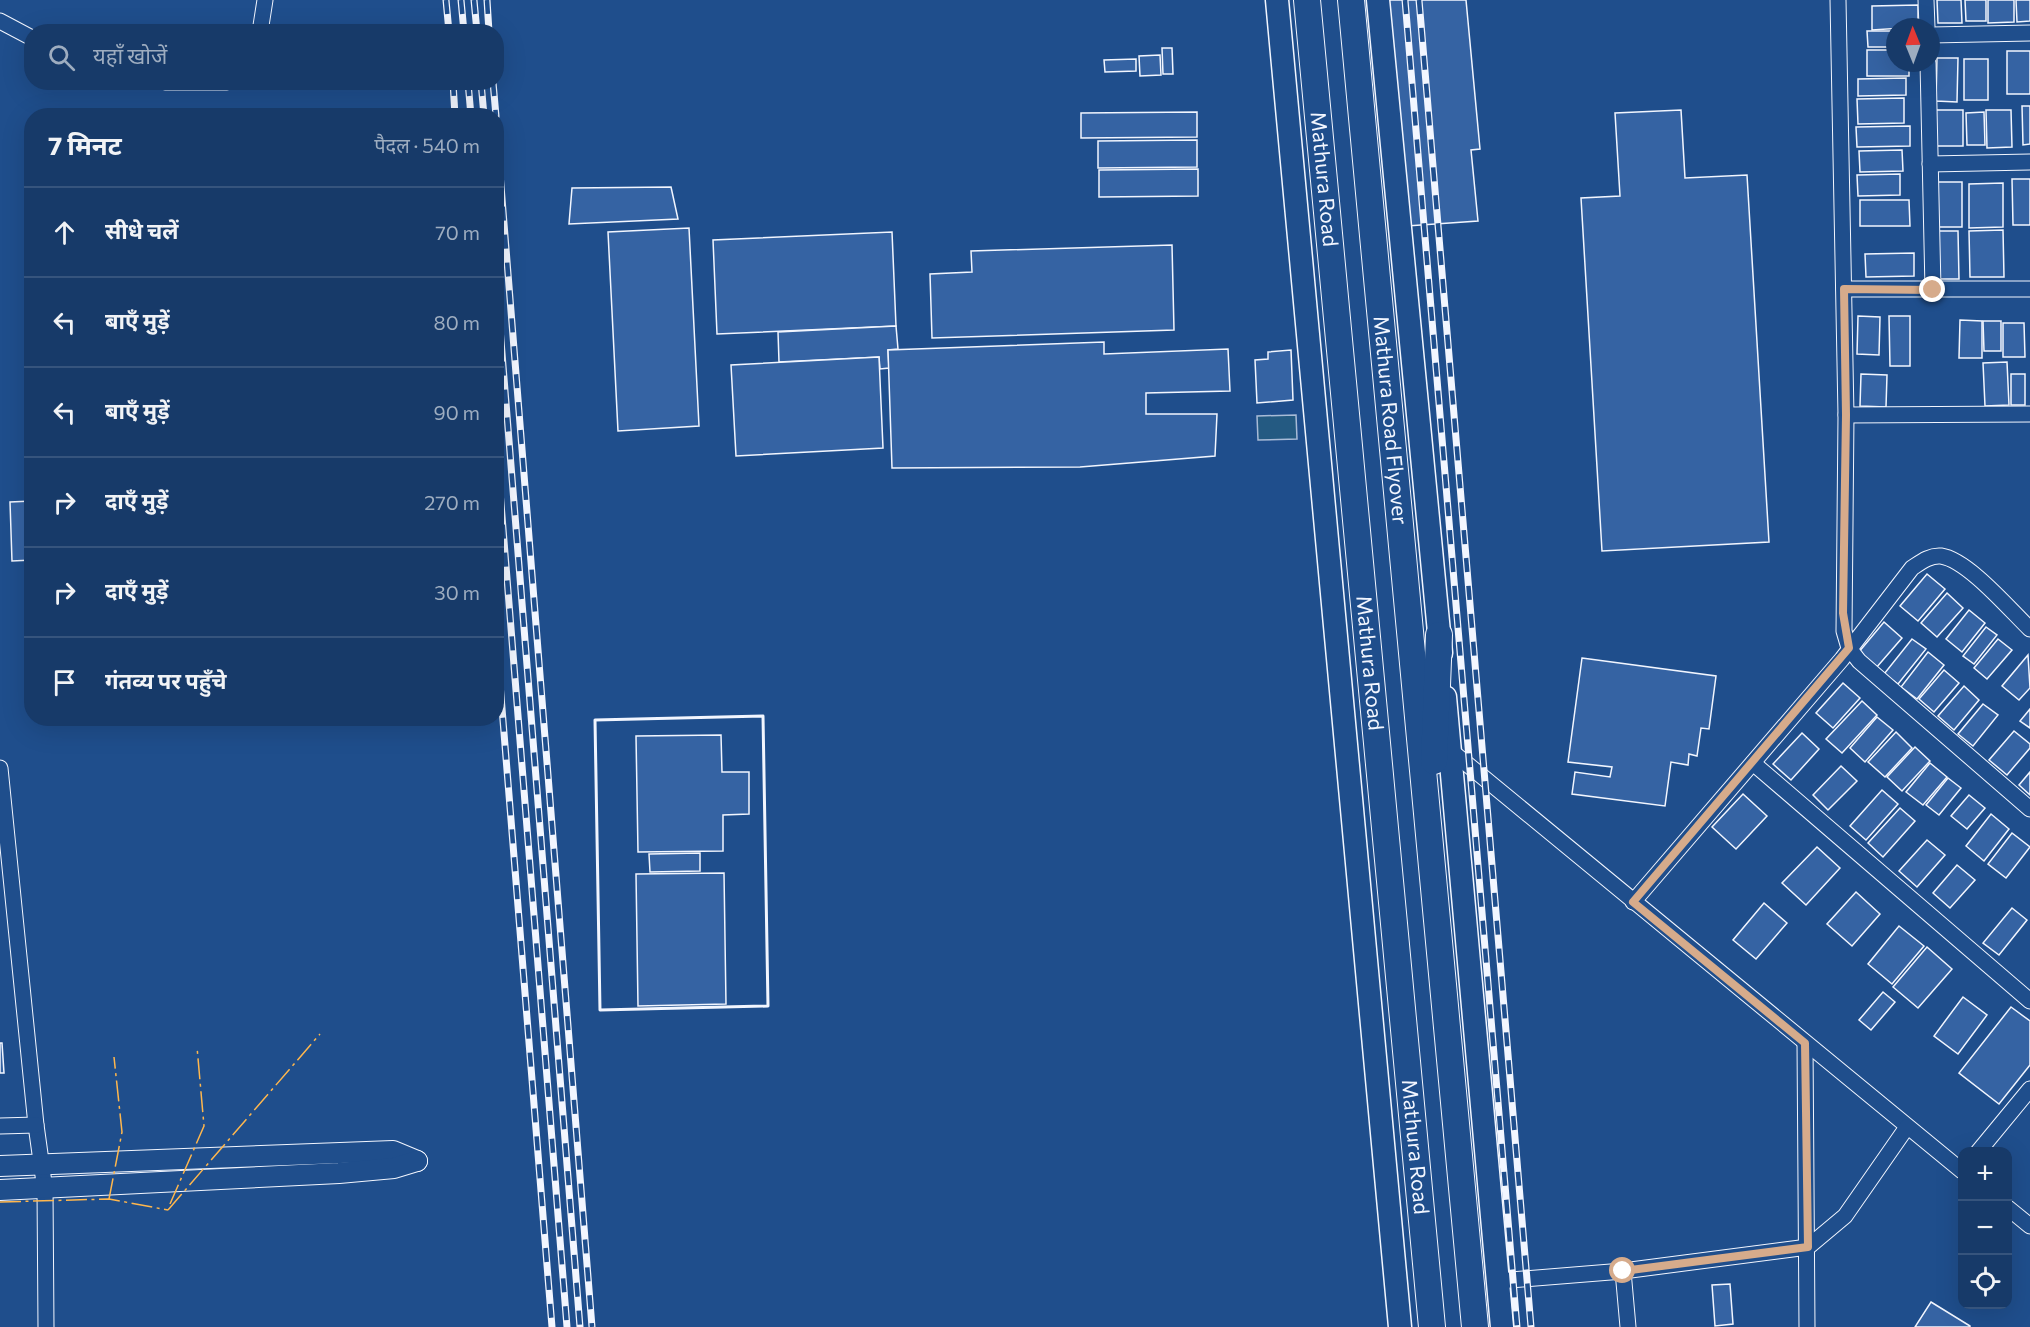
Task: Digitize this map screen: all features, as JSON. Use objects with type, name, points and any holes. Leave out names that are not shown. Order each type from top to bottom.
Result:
[{"type":"highway","name":"Mathura Road","points":[[1307,0],[1432,1327]]},
{"type":"highway","name":"Mathura Road Flyover","points":[[1351,0],[1429,840]]},
{"type":"highway","points":[[1429,840],[1439,635]]},
{"type":"highway","name":"Mathura Road","points":[[1429,840],[1475,1327]]},
{"type":"main road","points":[[1277,0],[1400,1327]]},
{"type":"main road","points":[[1378,0],[1450,750],[1502,1327]]},
{"type":"street","points":[[261,24],[265,0]]},
{"type":"street","points":[[1838,0],[1846,415],[1843,613],[1849,648],[1859,661],[2030,809]]},
{"type":"street","points":[[1926,0],[1927,18]]},
{"type":"street","points":[[0,21],[24,34]]},
{"type":"street","points":[[1940,35],[2030,33]]},
{"type":"street","points":[[1928,72],[1933,290]]},
{"type":"street","points":[[1930,164],[2030,162]]},
{"type":"street","points":[[1844,289],[2030,289]]},
{"type":"street","points":[[1846,415],[2030,414]]},
{"type":"street","points":[[1633,902],[1753,763],[1912,568],[1925,559],[1940,556],[1953,560],[1972,574],[2030,629]]},
{"type":"street","points":[[1450,750],[1958,1168]]},
{"type":"street","points":[[1753,763],[2030,1001]]},
{"type":"street","points":[[0,768],[36,1125],[45,1190],[46,1327]]},
{"type":"street","points":[[1805,1043],[1807,1322],[1822,1327]]},
{"type":"street","points":[[1982,1147],[2030,1089]]},
{"type":"street","points":[[0,1126],[36,1125]]},
{"type":"street","points":[[1498,1281],[1623,1271],[1808,1247],[1845,1216],[1907,1127]]},
{"type":"street","points":[[0,1166],[393,1151],[417,1161],[394,1168],[45,1190],[0,1190]]},
{"type":"street","points":[[2012,1212],[2030,1226]]},
{"type":"street","points":[[1623,1271],[1628,1327]]},
{"type":"shaded area","points":[[1296,415],[1297,439],[1258,440],[1257,416]]},
{"type":"building","points":[[1373,0],[1466,0],[1480,149],[1471,150],[1478,221],[1407,226]]},
{"type":"building","points":[[1937,0],[1961,0],[1962,23],[1940,23],[1940,18],[1938,18]]},
{"type":"building","points":[[1965,0],[1986,0],[1986,21],[1966,21]]},
{"type":"building","points":[[1988,0],[2014,0],[2014,22],[1988,23]]},
{"type":"building","points":[[2016,0],[2030,0],[2030,21],[2017,22]]},
{"type":"building","points":[[1918,5],[1918,18],[1886,18],[1886,29],[1872,30],[1872,6]]},
{"type":"building","points":[[1867,31],[1886,31],[1886,47],[1868,47]]},
{"type":"building","points":[[1162,48],[1172,48],[1173,74],[1163,74]]},
{"type":"building","points":[[1867,50],[1886,50],[1886,72],[1909,72],[1909,76],[1867,76]]},
{"type":"building","points":[[2007,51],[2030,51],[2030,94],[2007,94]]},
{"type":"building","points":[[1160,55],[1161,75],[1140,76],[1139,56]]},
{"type":"building","points":[[1940,58],[1958,58],[1957,102],[1936,101],[1937,72],[1940,72]]},
{"type":"building","points":[[1136,59],[1136,71],[1105,72],[1104,60]]},
{"type":"building","points":[[1964,59],[1988,59],[1988,100],[1964,100]]},
{"type":"building","points":[[1906,78],[1906,95],[1858,96],[1858,79]]},
{"type":"building","points":[[1904,98],[1904,123],[1858,124],[1857,99]]},
{"type":"building","points":[[2022,106],[2030,106],[2030,144],[2023,145]]},
{"type":"building","points":[[1681,110],[1685,178],[1747,175],[1769,542],[1602,551],[1581,198],[1620,196],[1615,113]]},
{"type":"building","points":[[1935,110],[1963,110],[1963,146],[1935,146]]},
{"type":"building","points":[[1986,110],[2011,110],[2012,147],[1987,148]]},
{"type":"building","points":[[1197,112],[1197,137],[1081,138],[1081,113]]},
{"type":"building","points":[[1984,112],[1985,145],[1967,145],[1966,113]]},
{"type":"building","points":[[1910,126],[1910,146],[1857,147],[1856,127]]},
{"type":"building","points":[[1197,140],[1197,167],[1098,168],[1098,141]]},
{"type":"building","points":[[1902,150],[1903,171],[1860,172],[1859,151]]},
{"type":"building","points":[[1198,169],[1198,196],[1099,197],[1099,170]]},
{"type":"building","points":[[1900,174],[1900,195],[1858,196],[1857,175]]},
{"type":"building","points":[[2012,179],[2030,179],[2030,225],[2013,225]]},
{"type":"building","points":[[1935,182],[1962,182],[1962,227],[1936,227]]},
{"type":"building","points":[[2003,183],[2003,227],[1969,228],[1969,184]]},
{"type":"building","points":[[671,187],[678,219],[569,224],[572,188]]},
{"type":"building","points":[[1860,200],[1909,200],[1910,226],[1860,226]]},
{"type":"building","points":[[689,228],[699,426],[618,431],[608,232]]},
{"type":"building","points":[[2003,230],[2004,277],[1970,277],[1969,231]]},
{"type":"building","points":[[1933,231],[1958,231],[1959,279],[1933,279]]},
{"type":"building","points":[[892,232],[896,326],[717,334],[713,240]]},
{"type":"building","points":[[1172,245],[1174,330],[932,338],[930,274],[972,272],[971,251]]},
{"type":"building","points":[[1914,253],[1914,276],[1866,277],[1865,254]]},
{"type":"building","points":[[1858,316],[1880,317],[1879,355],[1857,354]]},
{"type":"building","points":[[1889,316],[1910,316],[1910,366],[1890,366]]},
{"type":"building","points":[[1960,320],[1982,321],[1982,358],[1959,358]]},
{"type":"building","points":[[1983,321],[2001,321],[2001,351],[1984,351]]},
{"type":"building","points":[[2003,323],[2024,323],[2025,357],[2003,357]]},
{"type":"building","points":[[896,326],[898,349],[888,350],[889,368],[880,369],[879,357],[779,362],[778,332]]},
{"type":"building","points":[[1104,342],[1104,354],[1228,349],[1230,391],[1146,393],[1146,414],[1217,414],[1215,456],[1080,467],[892,468],[888,350]]},
{"type":"building","points":[[1291,350],[1293,400],[1257,403],[1255,360],[1268,359],[1268,352]]},
{"type":"building","points":[[879,357],[883,448],[736,456],[731,365]]},
{"type":"building","points":[[2007,362],[2009,405],[1985,406],[1983,363]]},
{"type":"building","points":[[1861,374],[1887,375],[1886,407],[1860,406]]},
{"type":"building","points":[[2011,374],[2025,374],[2025,405],[2011,405]]},
{"type":"building","points":[[24,501],[24,560],[12,561],[10,502]]},
{"type":"building","points":[[1927,574],[1945,589],[1918,621],[1900,606]]},
{"type":"building","points":[[1947,593],[1963,608],[1937,637],[1921,623]]},
{"type":"building","points":[[1969,610],[1985,623],[1962,652],[1946,639]]},
{"type":"building","points":[[1884,622],[1902,638],[1876,668],[1858,653]]},
{"type":"building","points":[[1986,627],[1997,635],[1974,664],[1963,656]]},
{"type":"building","points":[[1912,639],[1926,649],[1898,684],[1884,674]]},
{"type":"building","points":[[1998,639],[2012,650],[1987,679],[1974,668]]},
{"type":"building","points":[[1928,652],[1944,665],[1917,699],[1901,687]]},
{"type":"building","points":[[2028,655],[2030,688],[2019,700],[2002,686]]},
{"type":"building","points":[[1582,658],[1716,676],[1709,729],[1701,728],[1697,756],[1689,754],[1688,765],[1671,762],[1665,806],[1572,794],[1575,772],[1610,777],[1612,767],[1568,762]]},
{"type":"building","points":[[1944,670],[1959,683],[1934,712],[1919,699]]},
{"type":"building","points":[[1843,683],[1860,698],[1833,728],[1816,713]]},
{"type":"building","points":[[1964,686],[1979,700],[1954,730],[1938,716]]},
{"type":"building","points":[[1862,701],[1877,715],[1842,753],[1826,739]]},
{"type":"building","points":[[1983,704],[1998,715],[1973,746],[1958,734]]},
{"type":"building","points":[[2030,709],[2030,728],[2020,721]]},
{"type":"building","points":[[1877,717],[1893,730],[1865,762],[1850,748]]},
{"type":"building","points":[[2014,731],[2030,744],[2030,748],[2007,775],[1989,760]]},
{"type":"building","points":[[1896,732],[1912,748],[1885,777],[1868,762]]},
{"type":"building","points":[[1802,733],[1819,749],[1791,780],[1773,764]]},
{"type":"building","points":[[721,735],[722,772],[749,772],[749,814],[723,815],[723,851],[638,852],[636,736]]},
{"type":"building","points":[[1915,747],[1930,761],[1902,791],[1887,777]]},
{"type":"building","points":[[1930,763],[1947,777],[1923,805],[1906,792]]},
{"type":"building","points":[[1841,766],[1857,781],[1828,810],[1813,795]]},
{"type":"building","points":[[2030,772],[2030,795],[2019,785]]},
{"type":"building","points":[[1948,778],[1961,788],[1939,815],[1926,805]]},
{"type":"building","points":[[1882,790],[1898,804],[1866,840],[1850,826]]},
{"type":"building","points":[[1743,794],[1767,816],[1736,849],[1712,827]]},
{"type":"building","points":[[1969,795],[1985,808],[1967,829],[1951,816]]},
{"type":"building","points":[[1900,808],[1915,821],[1883,857],[1868,843]]},
{"type":"building","points":[[1991,814],[2009,829],[1984,861],[1966,846]]},
{"type":"building","points":[[2012,833],[2030,847],[2006,878],[1988,864]]},
{"type":"building","points":[[1927,840],[1945,855],[1917,887],[1899,871]]},
{"type":"building","points":[[1817,847],[1840,868],[1806,905],[1782,883]]},
{"type":"building","points":[[700,853],[700,871],[650,872],[649,854]]},
{"type":"building","points":[[1957,865],[1975,880],[1950,908],[1933,893]]},
{"type":"building","points":[[724,873],[726,1004],[638,1006],[636,874]]},
{"type":"building","points":[[1856,892],[1880,914],[1852,946],[1827,924]]},
{"type":"building","points":[[1764,903],[1787,923],[1756,959],[1733,940]]},
{"type":"building","points":[[2012,908],[2027,920],[1999,955],[1983,943]]},
{"type":"building","points":[[1899,926],[1924,946],[1892,984],[1868,964]]},
{"type":"building","points":[[1927,947],[1952,969],[1918,1008],[1893,987]]},
{"type":"building","points":[[1883,992],[1895,1002],[1871,1030],[1859,1020]]},
{"type":"building","points":[[1963,997],[1987,1015],[1958,1054],[1934,1036]]},
{"type":"building","points":[[2011,1007],[2030,1021],[2030,1065],[1999,1104],[1959,1073]]},
{"type":"building","points":[[0,1043],[2,1043],[4,1073],[0,1073]]},
{"type":"building","points":[[1730,1284],[1733,1324],[1715,1326],[1712,1285]]},
{"type":"building","points":[[1931,1302],[1970,1326],[1970,1327],[1915,1327]]},
{"type":"railway","points":[[446,0],[448,24]]},
{"type":"railway","points":[[461,0],[463,24]]},
{"type":"railway","points":[[474,0],[476,24]]},
{"type":"railway","points":[[487,0],[488,24]]},
{"type":"railway","points":[[1405,0],[1517,1327]]},
{"type":"railway","points":[[1419,0],[1531,1327]]},
{"type":"railway","points":[[453,90],[455,108]]},
{"type":"railway","points":[[469,90],[470,108]]},
{"type":"railway","points":[[482,90],[483,108]]},
{"type":"railway","points":[[494,90],[495,108]]},
{"type":"railway","points":[[504,223],[592,1327]]},
{"type":"railway","points":[[504,378],[580,1327]]},
{"type":"railway","points":[[504,541],[567,1327]]},
{"type":"railway","points":[[503,726],[552,1327]]},
{"type":"wall","points":[[763,716],[768,1006],[600,1010],[595,720],[763,716]]},
{"type":"power","points":[[168,1210],[320,1034]]},
{"type":"power","points":[[170,1204],[204,1126],[197,1047]]},
{"type":"power","points":[[109,1199],[122,1132],[114,1057]]},
{"type":"power","points":[[0,1202],[109,1199],[168,1210]]},
{"type":"route","points":[[1623,1271],[1808,1247],[1805,1043],[1633,902],[1849,648],[1844,631],[1843,613],[1846,415],[1844,289],[1933,290]]}]
